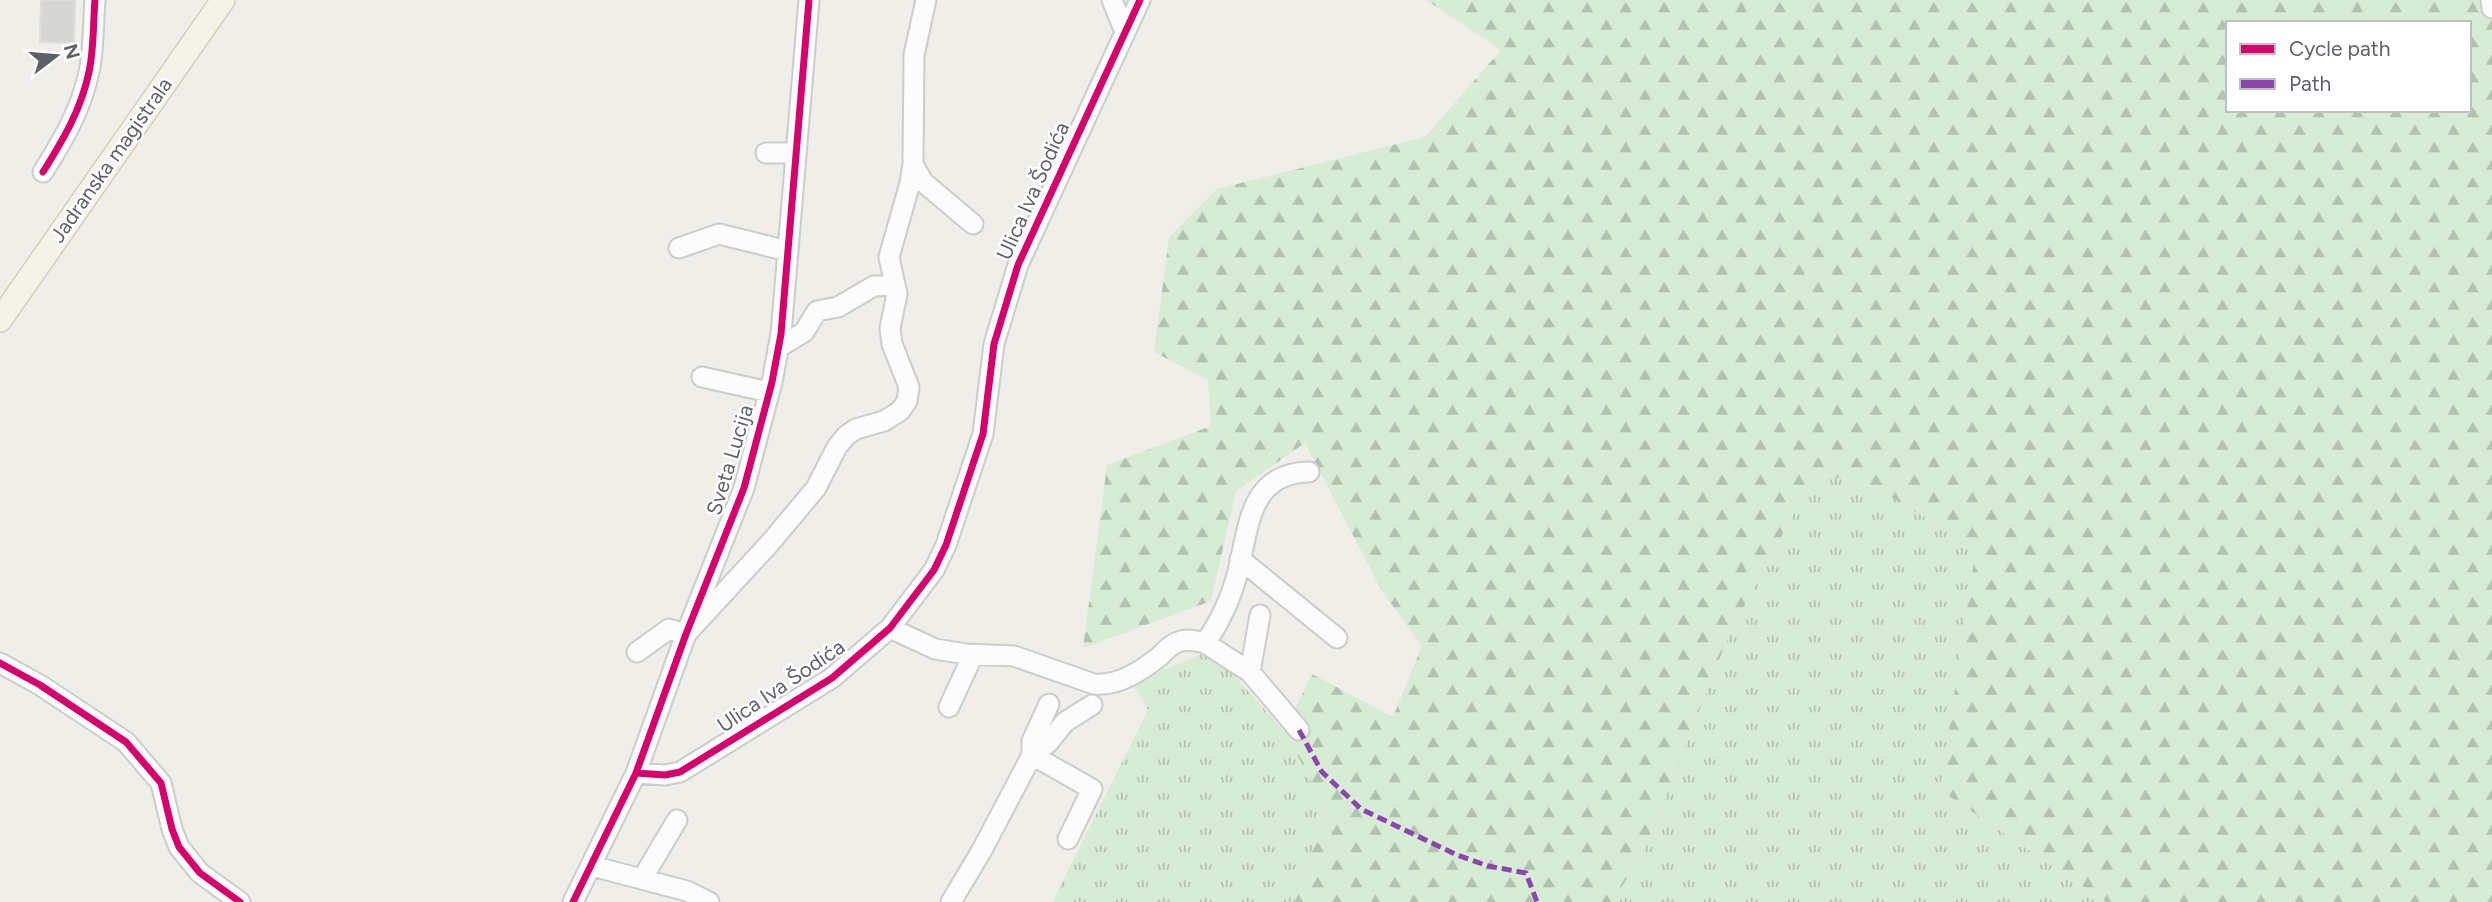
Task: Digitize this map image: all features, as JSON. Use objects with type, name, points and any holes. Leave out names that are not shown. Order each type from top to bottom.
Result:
[{"type":"main road","name":"Jadranska magistrala","points":[[0,320],[223,0]]},
{"type":"street","points":[[43,172],[69,130],[82,100],[90,69],[95,0]]},
{"type":"street","name":"Sveta Lucija","points":[[573,902],[636,773],[686,634],[744,488],[769,393],[778,348],[788,251],[809,0]]},
{"type":"street","name":"Sveta Lucija","points":[[686,634],[770,543],[816,488],[837,447],[846,436],[856,429],[884,421],[900,411],[907,401],[909,387],[892,344],[890,328],[897,295],[888,257],[913,164],[914,55],[926,0]]},
{"type":"street","points":[[1112,0],[1125,32]]},
{"type":"street","name":"Ulica Iva Šodića","points":[[636,773],[665,775],[680,772],[832,678],[890,628],[934,570],[946,545],[983,434],[994,344],[1018,265],[1140,0]]},
{"type":"street","points":[[2491,0],[2492,8]]},
{"type":"street","points":[[766,153],[796,153]]},
{"type":"street","points":[[913,164],[923,182],[973,224]]},
{"type":"street","points":[[679,248],[719,233],[788,251]]},
{"type":"street","points":[[778,348],[804,332],[817,311],[838,307],[874,286],[895,285]]},
{"type":"street","points":[[702,377],[769,393]]},
{"type":"street","points":[[1205,643],[1223,612],[1237,576],[1248,519],[1258,500],[1278,480],[1290,473],[1309,472]]},
{"type":"street","points":[[1240,559],[1336,638]]},
{"type":"street","points":[[1250,671],[1260,615]]},
{"type":"street","points":[[890,628],[935,649],[1014,656],[1094,684],[1107,685],[1142,670],[1176,642],[1186,639],[1205,643],[1250,671],[1299,730]]},
{"type":"street","points":[[637,652],[668,629],[686,634]]},
{"type":"street","points":[[949,707],[973,654]]},
{"type":"street","points":[[0,663],[40,685],[126,742],[161,783],[179,848],[200,873],[240,902]]},
{"type":"street","points":[[1032,755],[1032,741],[1049,704]]},
{"type":"street","points":[[951,902],[1032,755],[1048,743],[1065,722],[1092,705]]},
{"type":"street","points":[[1032,755],[1092,789],[1068,839]]},
{"type":"street","points":[[642,879],[677,820]]},
{"type":"street","points":[[592,866],[687,891],[709,902]]},
{"type":"green space","points":[[1426,0],[2492,0],[2492,902],[2106,902],[1940,790],[1976,548],[1874,487],[1816,472],[1731,630],[1643,853],[1612,902],[1295,902],[1326,808],[1284,731],[1312,674],[1393,717],[1422,646],[1382,591],[1305,443],[1236,491],[1211,601],[1083,648],[1107,465],[1211,426],[1208,380],[1154,352],[1169,237],[1217,189],[1425,137],[1501,50]]},
{"type":"green space","points":[[1816,472],[1874,487],[1977,548],[1940,790],[2106,902],[1612,902],[1643,853],[1731,630]]},
{"type":"green space","points":[[1211,650],[1284,731],[1326,808],[1295,902],[1052,902],[1148,710],[1132,683]]},
{"type":"building","points":[[41,0],[75,0],[74,43],[40,42]]},
{"type":"marked path","points":[[1299,730],[1322,772],[1361,809],[1457,855],[1488,866],[1526,873],[1537,902]]},
{"type":"cycle path","points":[[43,172],[70,124],[86,86],[92,54],[95,0]]},
{"type":"cycle path","points":[[573,902],[636,773],[686,634],[744,488],[772,382],[781,334],[809,0]]},
{"type":"cycle path","points":[[636,773],[665,775],[680,772],[832,678],[890,628],[934,570],[946,545],[983,434],[994,344],[1018,265],[1140,0]]},
{"type":"cycle path","points":[[0,663],[40,685],[126,742],[161,783],[179,847],[200,873],[240,902]]}]
